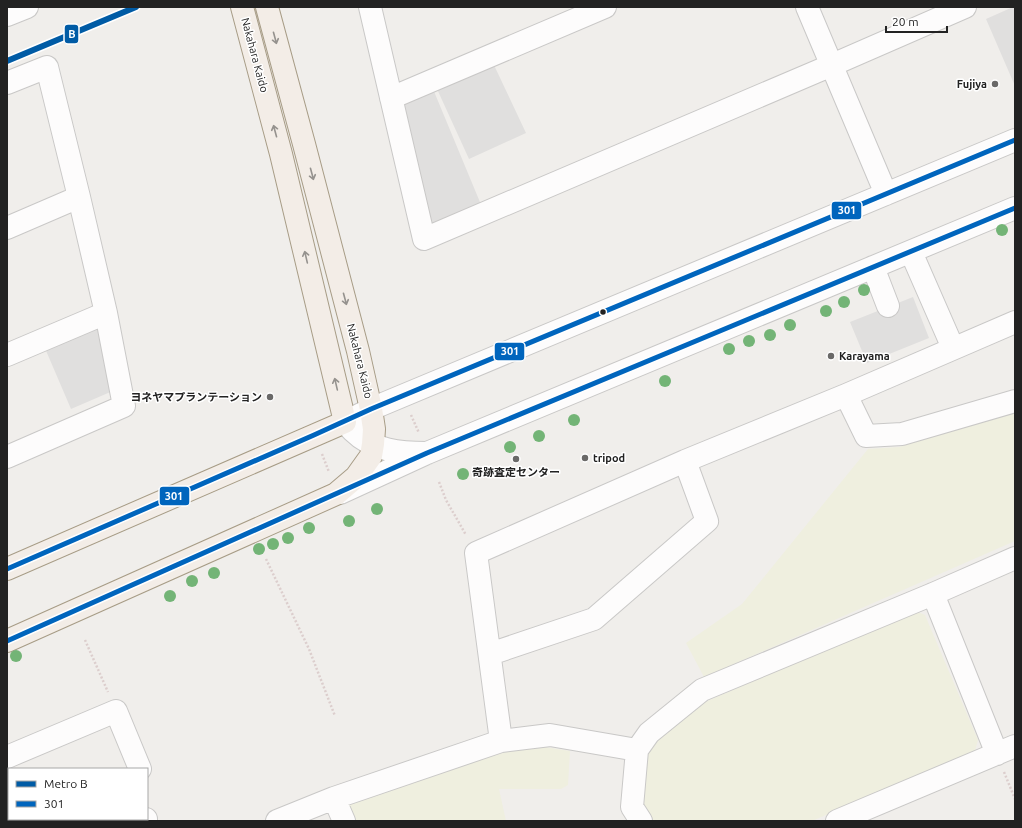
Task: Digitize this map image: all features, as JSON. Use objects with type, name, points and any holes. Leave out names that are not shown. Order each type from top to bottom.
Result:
[{"type":"main road","name":"Nakahara Kaido","points":[[242,7],[282,154],[345,422]]},
{"type":"main road","name":"Nakahara Kaido","points":[[7,641],[333,485],[356,477],[371,456],[374,444],[372,409],[267,7]]},
{"type":"main road","points":[[7,569],[345,422]]},
{"type":"street","points":[[7,15],[27,7]]},
{"type":"street","points":[[370,7],[424,239],[965,7]]},
{"type":"street","points":[[391,98],[605,7]]},
{"type":"street","points":[[808,7],[886,194]]},
{"type":"street","points":[[7,83],[47,67],[106,313],[124,406],[7,457]]},
{"type":"street","points":[[424,445],[406,453],[388,450],[364,440],[353,432],[345,422],[372,409],[1015,140]]},
{"type":"street","points":[[7,228],[79,196]]},
{"type":"street","points":[[333,485],[424,445],[911,252],[1015,208]]},
{"type":"street","points":[[911,252],[953,348]]},
{"type":"street","points":[[873,267],[888,306]]},
{"type":"street","points":[[7,355],[106,313]]},
{"type":"street","points":[[501,741],[476,553],[685,461],[846,396],[1015,322]]},
{"type":"street","points":[[846,396],[866,436],[902,434],[1015,401]]},
{"type":"street","points":[[490,654],[594,619],[707,521],[685,461]]},
{"type":"street","points":[[641,821],[632,807],[637,750],[649,733],[702,690],[934,594],[1015,558]]},
{"type":"street","points":[[837,821],[1006,750],[934,594]]},
{"type":"street","points":[[7,757],[116,711],[140,768]]},
{"type":"street","points":[[277,821],[334,798],[501,741],[550,735],[637,750]]},
{"type":"street","points":[[334,798],[344,821]]},
{"type":"path","points":[[410,414],[424,445]]},
{"type":"path","points":[[322,453],[333,485]]},
{"type":"path","points":[[439,482],[446,500],[469,540]]},
{"type":"path","points":[[266,559],[308,649],[335,716]]},
{"type":"path","points":[[86,640],[116,711]]},
{"type":"path","points":[[1006,750],[1015,799]]},
{"type":"green space","points":[[1015,411],[1015,541],[704,677],[686,643],[742,604],[868,449],[899,447],[969,424]]},
{"type":"green space","points":[[915,611],[925,615],[978,740],[975,751],[812,821],[647,821],[639,804],[646,753],[653,741],[705,702]]},
{"type":"green space","points":[[532,745],[570,751],[568,785],[561,789],[499,789],[506,821],[351,821],[348,813],[349,803],[450,767]]},
{"type":"shaded area","points":[[1015,7],[1015,86],[986,19]]},
{"type":"shaded area","points":[[493,63],[526,133],[469,159],[437,89]]},
{"type":"shaded area","points":[[433,89],[482,207],[430,225],[401,101]]},
{"type":"shaded area","points":[[913,297],[929,338],[867,363],[850,322]]},
{"type":"shaded area","points":[[99,321],[115,390],[71,409],[44,346]]},
{"type":"metro line","name":"B","points":[[7,61],[136,7]]},
{"type":"transit line","name":"301","points":[[7,569],[371,409],[1015,140]]},
{"type":"transit line","name":"301","points":[[7,641],[427,453],[1015,208]]},
{"type":"place","name":"Fujiya","points":[[995,84]]},
{"type":"place","name":"Karayama","points":[[831,356]]},
{"type":"place","name":"ヨネヤマプランテーション","points":[[270,397]]},
{"type":"place","name":"tripod","points":[[585,458]]},
{"type":"place","name":"奇跡査定センター","points":[[516,459]]}]
